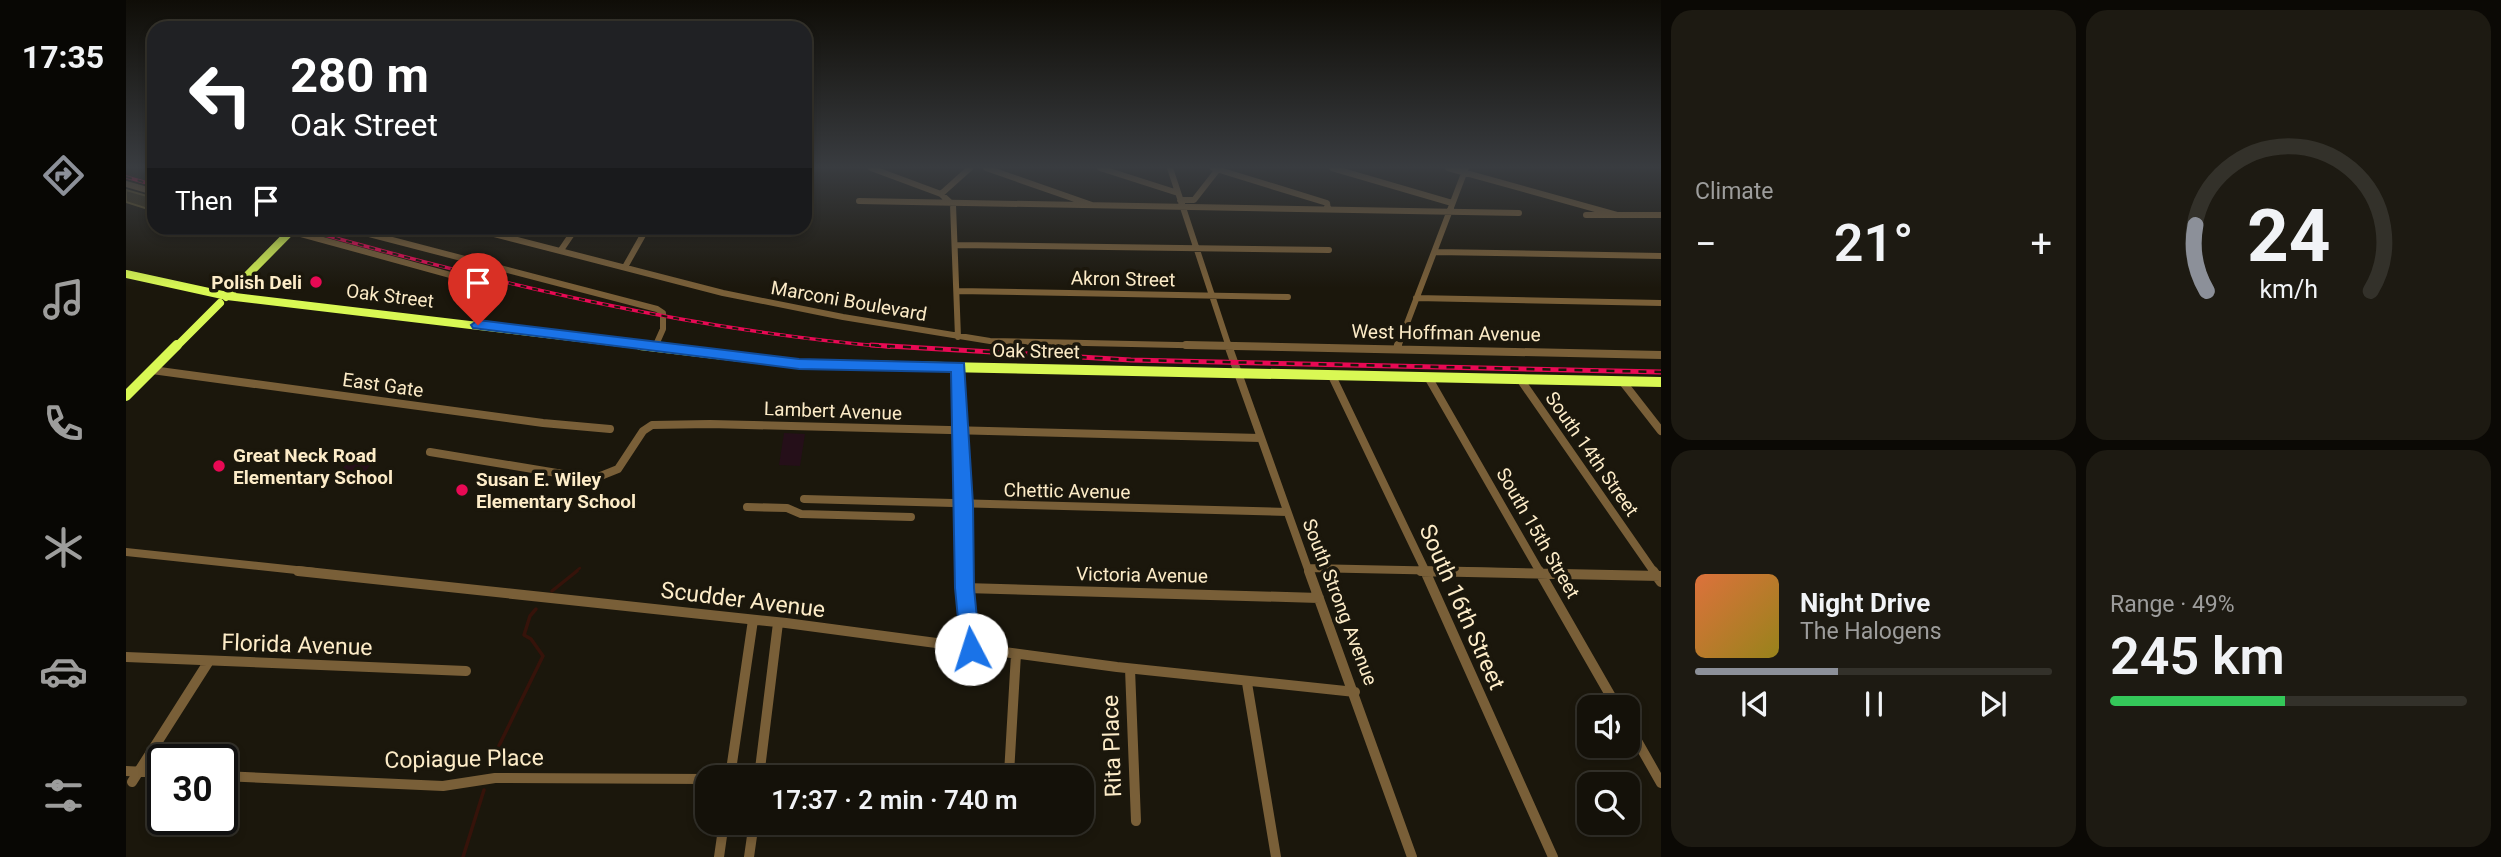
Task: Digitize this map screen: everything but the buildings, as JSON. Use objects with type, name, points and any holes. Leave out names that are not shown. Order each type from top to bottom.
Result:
[{"type":"main road","points":[[126,396],[287,235]]},
{"type":"main road","name":"Oak Street","points":[[126,274],[223,300],[799,364],[1238,374]]},
{"type":"main road","points":[[1238,374],[1661,382]]},
{"type":"street","points":[[953,208],[958,337]]},
{"type":"street","name":"South Strong Avenue","points":[[1183,208],[1260,438],[1355,692],[1412,857]]},
{"type":"street","points":[[1397,349],[1436,252],[1450,208]]},
{"type":"street","points":[[1461,208],[1519,213]]},
{"type":"street","points":[[1593,208],[1617,215]]},
{"type":"street","points":[[1586,215],[1661,215]]},
{"type":"street","points":[[314,235],[454,276]]},
{"type":"street","points":[[373,235],[657,309],[663,313],[663,329],[655,348]]},
{"type":"street","name":"Marconi Boulevard","points":[[500,235],[771,303],[958,337],[998,341],[1230,347]]},
{"type":"street","points":[[561,250],[571,235]]},
{"type":"street","points":[[625,267],[643,235]]},
{"type":"street","points":[[955,246],[1329,250]]},
{"type":"street","points":[[1436,252],[1661,256]]},
{"type":"street","name":"Akron Street","points":[[957,291],[1288,297]]},
{"type":"street","points":[[1416,298],[1661,303]]},
{"type":"street","name":"West Hoffman Avenue","points":[[1230,347],[1661,355]]},
{"type":"street","points":[[958,367],[965,588],[971,649]]},
{"type":"street","name":"East Gate","points":[[152,370],[543,423],[610,429]]},
{"type":"street","name":"South 16th Street","points":[[1332,376],[1425,571],[1553,857]]},
{"type":"street","name":"South 15th Street","points":[[1428,377],[1610,695]]},
{"type":"street","name":"South 14th Street","points":[[1520,379],[1659,578]]},
{"type":"street","points":[[1622,381],[1661,431]]},
{"type":"street","name":"Lambert Avenue","points":[[430,452],[593,479],[618,469],[643,431],[652,425],[722,424],[1260,438]]},
{"type":"street","name":"Chettic Avenue","points":[[804,499],[1287,512]]},
{"type":"street","points":[[747,507],[787,508],[800,514],[911,517]]},
{"type":"street","name":"Scudder Avenue","points":[[126,552],[753,620],[971,649],[1355,692]]},
{"type":"street","points":[[1309,568],[1659,578]]},
{"type":"street","name":"Victoria Avenue","points":[[965,588],[1319,598]]},
{"type":"street","points":[[732,765],[753,620]]},
{"type":"street","points":[[760,765],[778,623]]},
{"type":"street","points":[[1010,765],[1016,654]]},
{"type":"street","name":"Florida Avenue","points":[[126,657],[466,671]]},
{"type":"street","points":[[139,772],[209,660]]},
{"type":"street","name":"Rita Place","points":[[1130,668],[1136,821]]},
{"type":"street","points":[[1247,682],[1276,857]]},
{"type":"street","points":[[1640,746],[1661,783]]},
{"type":"street","points":[[129,777],[139,772],[147,772]]},
{"type":"street","name":"Copiague Place","points":[[238,777],[443,786],[495,778],[695,779]]},
{"type":"street","points":[[719,857],[722,835]]},
{"type":"street","points":[[750,857],[753,835]]},
{"type":"shaded area","points":[[784,433],[805,434],[800,466],[779,465]]},
{"type":"shaded area","points":[[355,452],[378,455],[365,472],[342,469]]},
{"type":"waterway","points":[[575,572],[580,568]]},
{"type":"waterway","points":[[552,591],[577,571]]},
{"type":"waterway","points":[[490,764],[543,656],[531,639],[524,635],[530,616],[536,609]]},
{"type":"waterway","points":[[463,857],[484,790]]},
{"type":"railway","points":[[326,235],[592,302],[740,329],[872,345]]},
{"type":"railway","points":[[872,345],[1131,360],[1661,372]]},
{"type":"railway","points":[[872,345],[890,347]]},
{"type":"place","name":"Polish Deli","points":[[316,282]]},
{"type":"place","name":"Great Neck Road Elementary School","points":[[219,466]]},
{"type":"place","name":"Susan E. Wiley Elementary School","points":[[462,490]]},
{"type":"route","points":[[478,325],[799,364],[958,367],[965,588],[971,649]]}]
